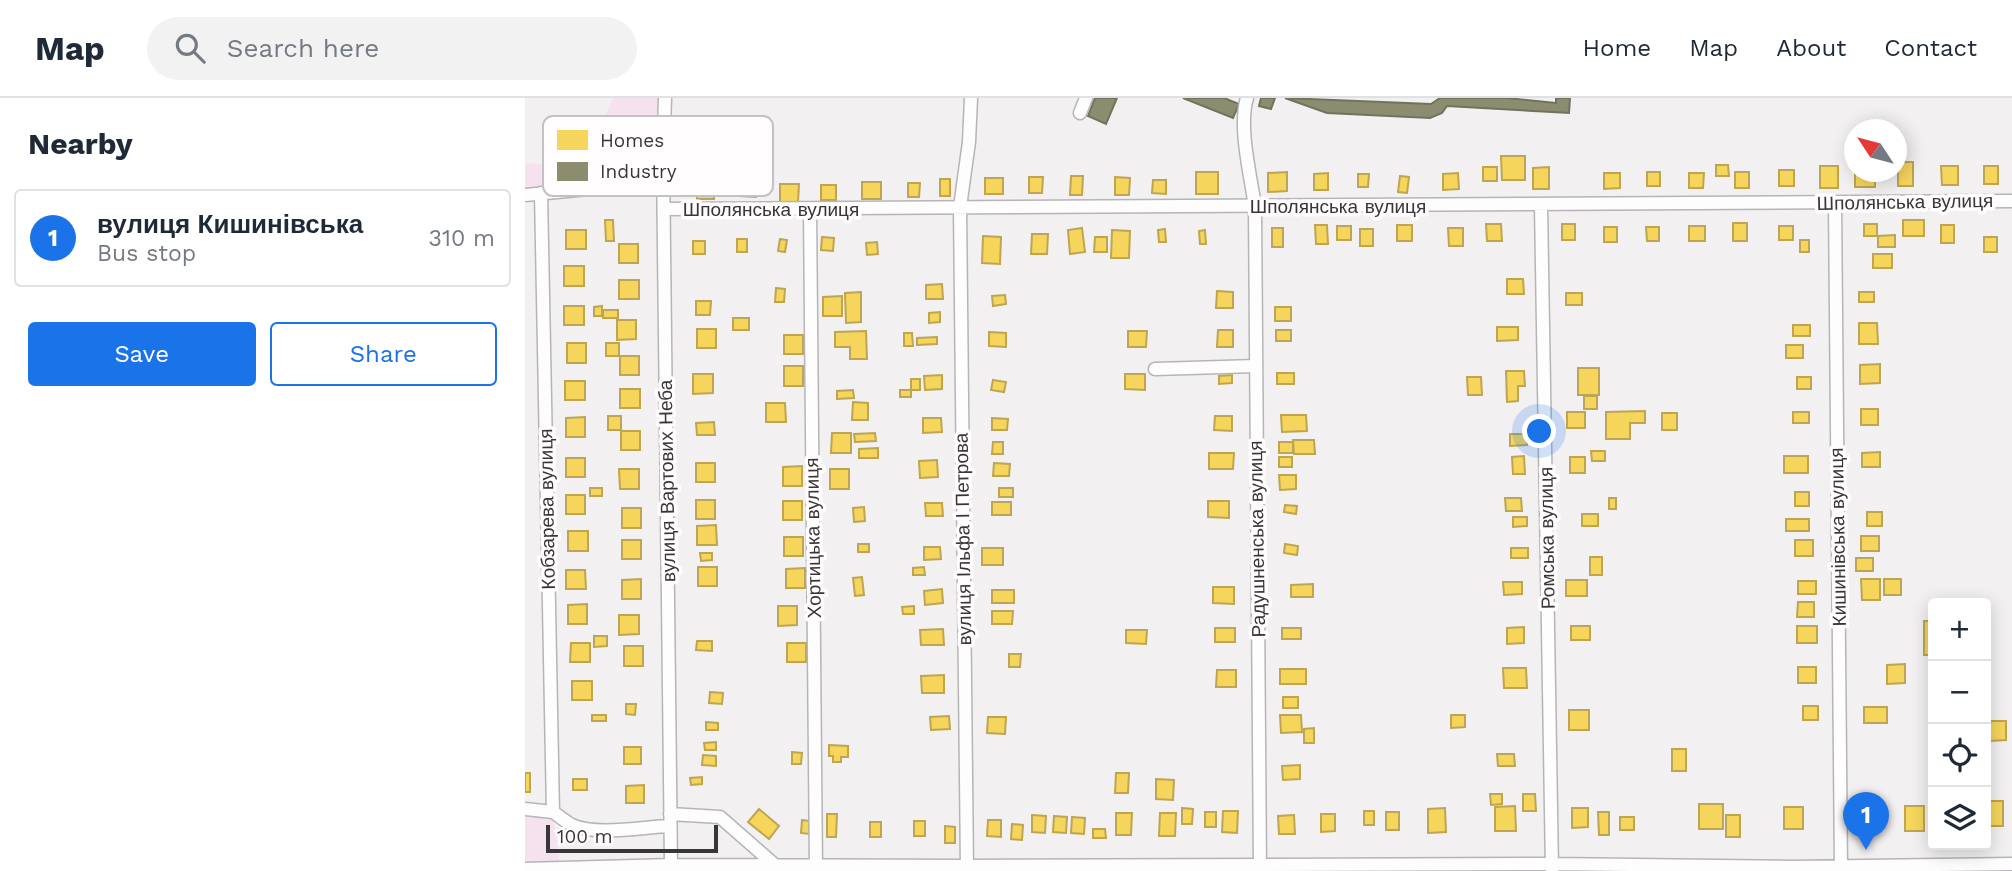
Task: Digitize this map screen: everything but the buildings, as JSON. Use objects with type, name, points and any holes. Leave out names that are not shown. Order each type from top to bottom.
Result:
[{"type":"street","name":"вулиця Вартових Неба","points":[[665,98],[665,116]]},
{"type":"street","name":"вулиця Ільфа І Петрова","points":[[967,869],[960,207],[969,142],[971,98]]},
{"type":"street","points":[[1080,113],[1086,98]]},
{"type":"street","name":"Радушненська вулиця","points":[[1245,98],[1245,132],[1255,207],[1260,868]]},
{"type":"street","points":[[525,195],[541,193]]},
{"type":"street","name":"Кобзарева вулиця","points":[[541,193],[558,816]]},
{"type":"street","name":"вулиця Вартових Неба","points":[[664,196],[671,864]]},
{"type":"street","name":"Шполянська вулиця","points":[[664,209],[2012,201]]},
{"type":"street","name":"Кишинівська вулиця","points":[[1835,203],[1841,868]]},
{"type":"street","name":"Ромська вулиця","points":[[1541,205],[1552,867]]},
{"type":"street","name":"Хортицька вулиця","points":[[810,209],[816,868]]},
{"type":"street","points":[[1154,369],[1256,366]]},
{"type":"street","points":[[525,809],[558,816],[581,828],[597,829],[720,817],[776,866]]},
{"type":"street","points":[[525,869],[671,864],[690,868],[776,866],[967,869],[1841,868],[2012,864]]},
{"type":"shaded area","points":[[613,98],[665,98],[665,116],[605,116]]},
{"type":"shaded area","points":[[525,163],[543,164],[543,193],[525,195]]},
{"type":"shaded area","points":[[525,807],[553,812],[560,867],[525,871]]},
{"type":"place","name":"вулиця Кишинівська","points":[[1866,850]]}]
